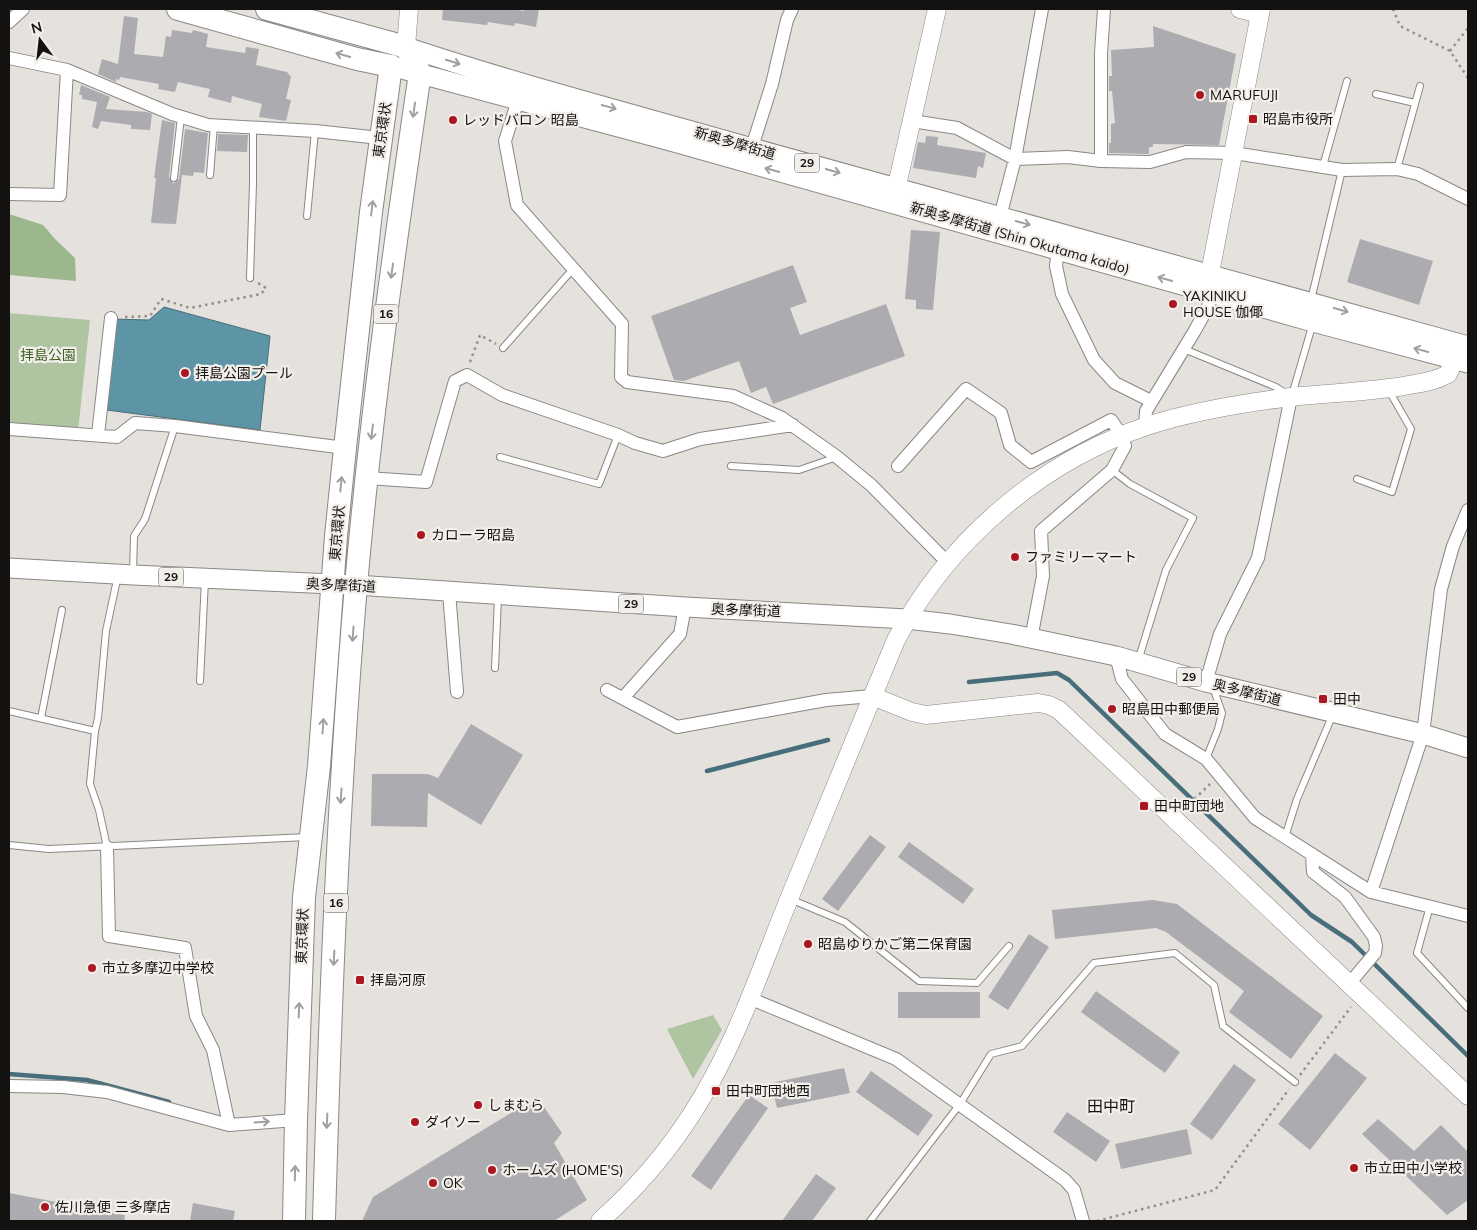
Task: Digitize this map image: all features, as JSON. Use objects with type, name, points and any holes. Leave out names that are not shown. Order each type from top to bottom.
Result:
[{"type":"highway","points":[[178,9],[357,59],[391,66],[406,47]]},
{"type":"highway","points":[[267,9],[406,47],[420,73]]},
{"type":"highway","name":"東京環状","points":[[294,1221],[303,913],[320,766],[332,585],[345,448],[380,138],[391,66]]},
{"type":"highway","name":"東京環状","points":[[324,1221],[339,837],[356,585],[366,478],[380,365],[420,73]]},
{"type":"main road","name":"新奥多摩街道","points":[[406,47],[550,92],[752,147],[895,196],[1000,217],[1210,273]]},
{"type":"main road","name":"29","points":[[391,66],[518,100]]},
{"type":"main road","name":"新奥多摩街道 (Shin Okutama kaido)","points":[[518,100],[895,196],[1058,250],[1313,322],[1461,361]]},
{"type":"main road","name":"29","points":[[1210,273],[1468,346]]},
{"type":"main road","name":"奥多摩街道","points":[[9,568],[356,585],[685,607],[907,619],[989,630],[1116,656],[1208,682],[1423,734],[1468,748]]},
{"type":"street","points":[[9,22],[23,9]]},
{"type":"street","points":[[406,47],[409,9]]},
{"type":"street","points":[[752,147],[772,84],[787,20],[792,9]]},
{"type":"street","points":[[895,196],[937,9]]},
{"type":"street","points":[[1000,217],[1015,159],[1042,9]]},
{"type":"street","points":[[1101,161],[1101,53],[1104,9]]},
{"type":"street","points":[[1145,426],[1146,411],[1151,401],[1184,349],[1208,306],[1212,292],[1210,273],[1260,12],[1240,9]]},
{"type":"street","points":[[9,58],[67,70],[181,116],[214,125],[315,131],[380,138]]},
{"type":"street","points":[[9,194],[60,195],[67,70]]},
{"type":"street","points":[[518,100],[505,141],[517,205],[622,324],[621,377],[627,382],[734,396],[782,418],[837,457],[886,499],[948,563]]},
{"type":"street","points":[[912,121],[957,128],[1015,159],[1068,157],[1101,161],[1150,162],[1186,152],[1234,153],[1342,170],[1397,169],[1418,174],[1468,199]]},
{"type":"street","points":[[1058,250],[1056,266],[1062,294],[1094,360],[1115,383],[1151,401]]},
{"type":"street","points":[[98,434],[110,318]]},
{"type":"street","points":[[600,1221],[639,1183],[684,1125],[713,1078],[749,998],[896,640],[907,619],[948,563],[981,528],[1036,482],[1088,451],[1145,426],[1203,411],[1291,397],[1388,389],[1435,380],[1448,374],[1461,361]]},
{"type":"street","points":[[366,478],[426,482],[454,381],[467,375],[502,395],[618,435],[635,443],[663,451],[700,439],[793,425]]},
{"type":"street","points":[[898,466],[966,388],[1001,413],[1010,445],[1032,462],[1111,420],[1122,436],[1125,446],[1112,470],[1041,531],[1043,576],[1031,639]]},
{"type":"street","points":[[1208,682],[1220,634],[1258,558],[1291,397]]},
{"type":"street","points":[[9,429],[117,436],[135,422],[345,448]]},
{"type":"street","points":[[1371,892],[1423,734],[1441,589],[1453,546],[1468,510]]},
{"type":"street","points":[[449,592],[457,692]]},
{"type":"street","points":[[623,698],[680,634],[685,607]]},
{"type":"street","points":[[1116,656],[1122,679],[1165,734],[1206,759],[1255,818],[1371,892],[1468,916]]},
{"type":"street","points":[[607,690],[677,727],[826,700],[872,696],[922,715],[1038,704],[1049,705],[1059,710],[1468,1096]]},
{"type":"street","points":[[107,847],[109,936],[185,948],[196,1016],[214,1050],[229,1125]]},
{"type":"street","points":[[1312,854],[1313,872],[1345,897],[1374,937],[1376,946],[1372,957],[1355,989]]},
{"type":"street","points":[[749,998],[896,1059],[1066,1180],[1074,1190],[1082,1221]]},
{"type":"street","points":[[9,1086],[63,1087],[107,1092],[229,1125],[296,1120]]},
{"type":"lane","points":[[1323,166],[1346,81]]},
{"type":"lane","points":[[1397,169],[1420,86]]},
{"type":"lane","points":[[1376,94],[1415,103]]},
{"type":"lane","points":[[174,178],[181,116]]},
{"type":"lane","points":[[210,175],[214,125]]},
{"type":"lane","points":[[250,278],[253,128]]},
{"type":"lane","points":[[308,216],[315,131]]},
{"type":"lane","points":[[1311,302],[1342,170]]},
{"type":"lane","points":[[504,348],[573,269]]},
{"type":"lane","points":[[1184,349],[1276,387],[1291,397],[1313,322]]},
{"type":"lane","points":[[1357,479],[1392,492],[1411,430],[1388,389]]},
{"type":"lane","points":[[107,847],[99,810],[90,784],[106,631],[125,575],[134,536],[145,519],[174,426]]},
{"type":"lane","points":[[500,457],[599,484],[618,435]]},
{"type":"lane","points":[[731,466],[799,470],[837,457]]},
{"type":"lane","points":[[1112,470],[1130,484],[1193,518],[1166,570],[1137,662]]},
{"type":"lane","points":[[200,681],[205,579]]},
{"type":"lane","points":[[495,668],[498,595]]},
{"type":"lane","points":[[41,718],[62,610]]},
{"type":"lane","points":[[1206,759],[1222,713],[1208,682]]},
{"type":"lane","points":[[9,711],[95,731]]},
{"type":"lane","points":[[1285,836],[1297,799],[1333,713]]},
{"type":"lane","points":[[9,845],[50,849],[311,837]]},
{"type":"lane","points":[[789,899],[845,922],[919,981],[977,983],[1009,946]]},
{"type":"lane","points":[[1430,906],[1417,953],[1468,1008]]},
{"type":"lane","points":[[870,1221],[960,1104],[991,1054],[1022,1046],[1094,963],[1175,953],[1214,985],[1223,1026],[1295,1082]]},
{"type":"path","points":[[1393,9],[1400,26],[1450,51],[1468,78]]},
{"type":"path","points":[[1450,51],[1468,28]]},
{"type":"path","points":[[110,318],[150,316],[161,299],[190,308],[261,294],[266,288],[250,278]]},
{"type":"path","points":[[467,375],[470,359],[480,335],[504,348]]},
{"type":"path","points":[[1187,806],[1201,792]]},
{"type":"path","points":[[1095,1221],[1214,1190],[1295,1082],[1355,989]]},
{"type":"green space","points":[[9,214],[43,225],[75,258],[76,281],[9,275]]},
{"type":"green space","name":"拝島公園","points":[[9,313],[90,320],[78,431],[9,425]]},
{"type":"green space","points":[[713,1015],[722,1030],[693,1079],[667,1029]]},
{"type":"water","name":"拝島公園プール","points":[[164,307],[270,336],[260,430],[99,409],[112,319],[149,320]]},
{"type":"building","points":[[443,9],[511,9],[524,11],[525,9],[539,9],[536,27],[515,23],[514,26],[488,22],[487,25],[442,20]]},
{"type":"building","points":[[124,16],[138,18],[134,54],[163,57],[166,36],[171,37],[172,30],[192,33],[193,30],[208,34],[206,47],[245,53],[246,47],[259,49],[256,65],[287,72],[291,77],[286,99],[291,100],[286,121],[259,117],[262,104],[232,96],[231,103],[208,97],[210,89],[178,82],[175,92],[158,89],[159,84],[120,77],[119,80],[116,79],[116,82],[98,74],[102,59],[118,64]]},
{"type":"building","points":[[1153,26],[1236,54],[1219,145],[1153,144],[1153,147],[1149,147],[1149,154],[1109,153],[1111,124],[1115,123],[1112,91],[1109,91],[1109,76],[1112,76],[1111,50],[1154,47]]},
{"type":"building","points":[[81,85],[110,97],[106,109],[152,114],[150,130],[131,129],[131,125],[101,121],[98,129],[92,127],[97,102],[82,99],[82,95],[79,95]]},
{"type":"building","points":[[162,120],[175,123],[169,177],[173,183],[179,179],[185,129],[208,133],[204,173],[194,172],[193,176],[182,175],[176,224],[151,223],[156,178],[154,178]]},
{"type":"building","points":[[218,134],[248,135],[247,152],[217,151]]},
{"type":"building","points":[[926,136],[938,137],[937,145],[986,153],[983,168],[978,166],[976,178],[913,168],[918,142],[925,143]]},
{"type":"building","points":[[911,230],[940,232],[933,310],[916,309],[916,300],[905,299]]},
{"type":"building","points":[[1360,239],[1433,261],[1419,305],[1347,282]]},
{"type":"building","points":[[793,265],[807,302],[790,308],[800,335],[886,304],[905,356],[773,404],[766,387],[751,393],[739,361],[684,381],[674,380],[651,316]]},
{"type":"building","points":[[471,724],[523,755],[481,825],[428,793],[427,827],[371,826],[372,774],[428,774],[438,778]]},
{"type":"building","points":[[870,835],[886,847],[838,911],[822,899]]},
{"type":"building","points":[[909,842],[974,889],[963,904],[898,857]]},
{"type":"building","points":[[1153,900],[1177,904],[1323,1016],[1291,1059],[1229,1012],[1244,991],[1166,932],[1156,928],[1055,939],[1052,910]]},
{"type":"building","points":[[1029,934],[1049,947],[1008,1010],[988,997]]},
{"type":"building","points":[[1096,991],[1180,1052],[1165,1073],[1081,1012]]},
{"type":"building","points":[[898,992],[980,992],[980,1018],[898,1018]]},
{"type":"building","points":[[1335,1053],[1367,1078],[1310,1150],[1278,1124]]},
{"type":"building","points":[[1234,1064],[1256,1080],[1212,1140],[1190,1124]]},
{"type":"building","points":[[844,1068],[850,1093],[777,1108],[771,1083]]},
{"type":"building","points":[[871,1071],[933,1115],[918,1136],[856,1092]]},
{"type":"building","points":[[749,1095],[768,1108],[711,1190],[691,1176]]},
{"type":"building","points":[[537,1097],[562,1133],[554,1143],[587,1200],[554,1221],[362,1221],[373,1197]]},
{"type":"building","points":[[1067,1112],[1110,1141],[1096,1162],[1053,1132]]},
{"type":"building","points":[[1378,1119],[1414,1151],[1441,1125],[1468,1152],[1468,1200],[1447,1215],[1362,1134]]},
{"type":"building","points":[[1187,1129],[1192,1154],[1121,1169],[1115,1144]]},
{"type":"building","points":[[816,1174],[836,1188],[812,1221],[782,1221]]},
{"type":"building","name":"佐川急便 三多摩店","points":[[9,1193],[125,1215],[124,1221],[9,1221]]},
{"type":"building","name":"佐川急便 三多摩店","points":[[193,1203],[235,1211],[233,1221],[190,1221]]},
{"type":"waterway","points":[[969,682],[1057,673],[1069,680],[1311,915],[1352,942],[1468,1056]]},
{"type":"waterway","points":[[707,771],[828,740]]},
{"type":"waterway","points":[[9,1074],[87,1080],[169,1102]]},
{"type":"place","name":"MARUFUJI","points":[[1200,95]]},
{"type":"place","name":"昭島市役所","points":[[1253,119]]},
{"type":"place","name":"レッドバロン 昭島","points":[[453,120]]},
{"type":"place","name":"YAKINIKU HOUSE 伽倻","points":[[1173,304]]},
{"type":"place","name":"拝島公園プール","points":[[185,373]]},
{"type":"place","name":"カローラ昭島","points":[[421,535]]},
{"type":"place","name":"ファミリーマート","points":[[1015,557]]},
{"type":"place","name":"田中","points":[[1323,699]]},
{"type":"place","name":"昭島田中郵便局","points":[[1112,709]]},
{"type":"place","name":"田中町団地","points":[[1144,806]]},
{"type":"place","name":"昭島ゆりかご第二保育園","points":[[808,944]]},
{"type":"place","name":"市立多摩辺中学校","points":[[92,968]]},
{"type":"place","name":"拝島河原","points":[[360,980]]},
{"type":"place","name":"田中町団地西","points":[[716,1091]]},
{"type":"place","name":"しまむら","points":[[478,1105]]},
{"type":"place","name":"ダイソー","points":[[415,1122]]},
{"type":"place","name":"市立田中小学校","points":[[1354,1168]]},
{"type":"place","name":"ホームズ (HOME'S)","points":[[492,1170]]},
{"type":"place","name":"OK","points":[[433,1183]]},
{"type":"place","name":"佐川急便 三多摩店","points":[[45,1207]]},
{"type":"district","name":"田中町","points":[[1111,1106]]}]
